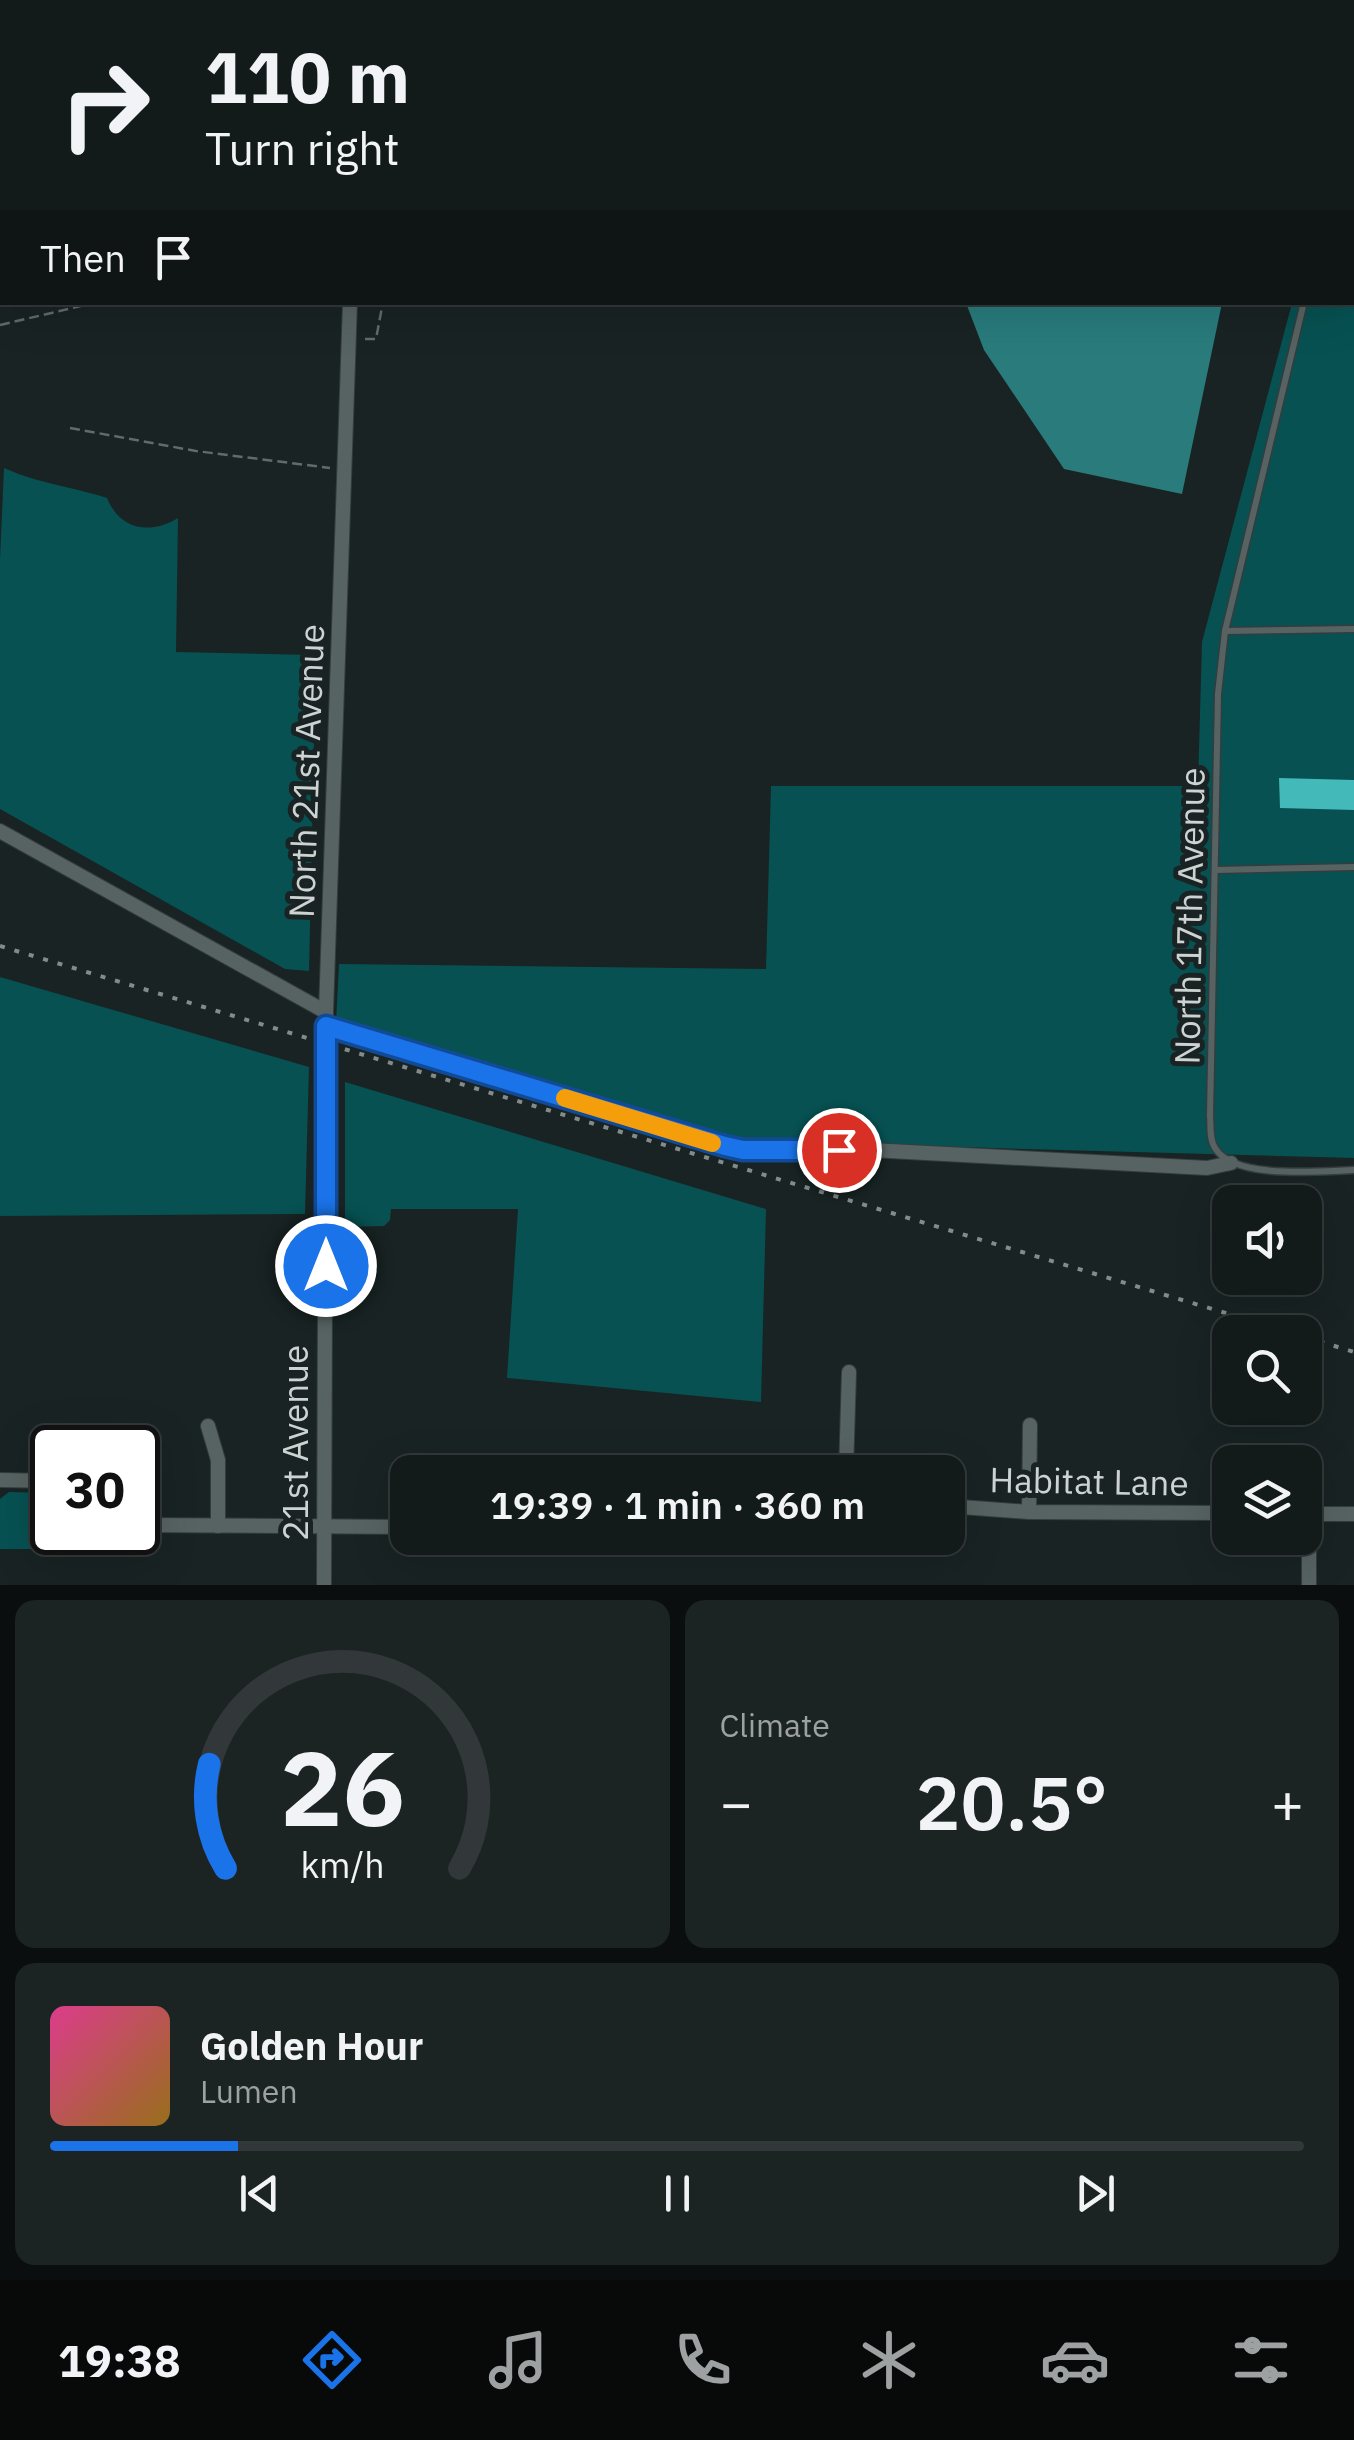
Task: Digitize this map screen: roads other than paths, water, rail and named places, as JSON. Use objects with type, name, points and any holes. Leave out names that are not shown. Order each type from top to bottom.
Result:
[{"type":"street","name":"North 21st Avenue","points":[[326,1241],[326,1019],[350,305]]},
{"type":"street","points":[[0,831],[326,1019],[743,1150],[871,1150],[1207,1168],[1232,1162]]},
{"type":"street","name":"21st Avenue","points":[[324,1585],[326,1241]]},
{"type":"street","points":[[847,1455],[849,1372]]},
{"type":"street","points":[[208,1426],[218,1460],[218,1526]]},
{"type":"street","points":[[1029,1512],[1030,1426]]},
{"type":"street","points":[[0,1480],[30,1481]]},
{"type":"street","name":"Habitat Lane","points":[[965,1507],[1029,1512],[1212,1513]]},
{"type":"street","points":[[1322,1514],[1354,1514]]},
{"type":"street","points":[[160,1525],[390,1527]]},
{"type":"street","points":[[1308,1555],[1309,1585]]},
{"type":"lane","name":"North 17th Avenue","points":[[1232,1162],[1212,1144],[1210,1116],[1221,662],[1225,630],[1303,305]]},
{"type":"lane","points":[[1225,630],[1354,629]]},
{"type":"lane","points":[[1215,870],[1354,867]]},
{"type":"lane","points":[[1232,1162],[1254,1169],[1354,1170]]},
{"type":"railway","points":[[0,946],[1232,1315]]},
{"type":"railway","points":[[1322,1342],[1354,1352]]}]
